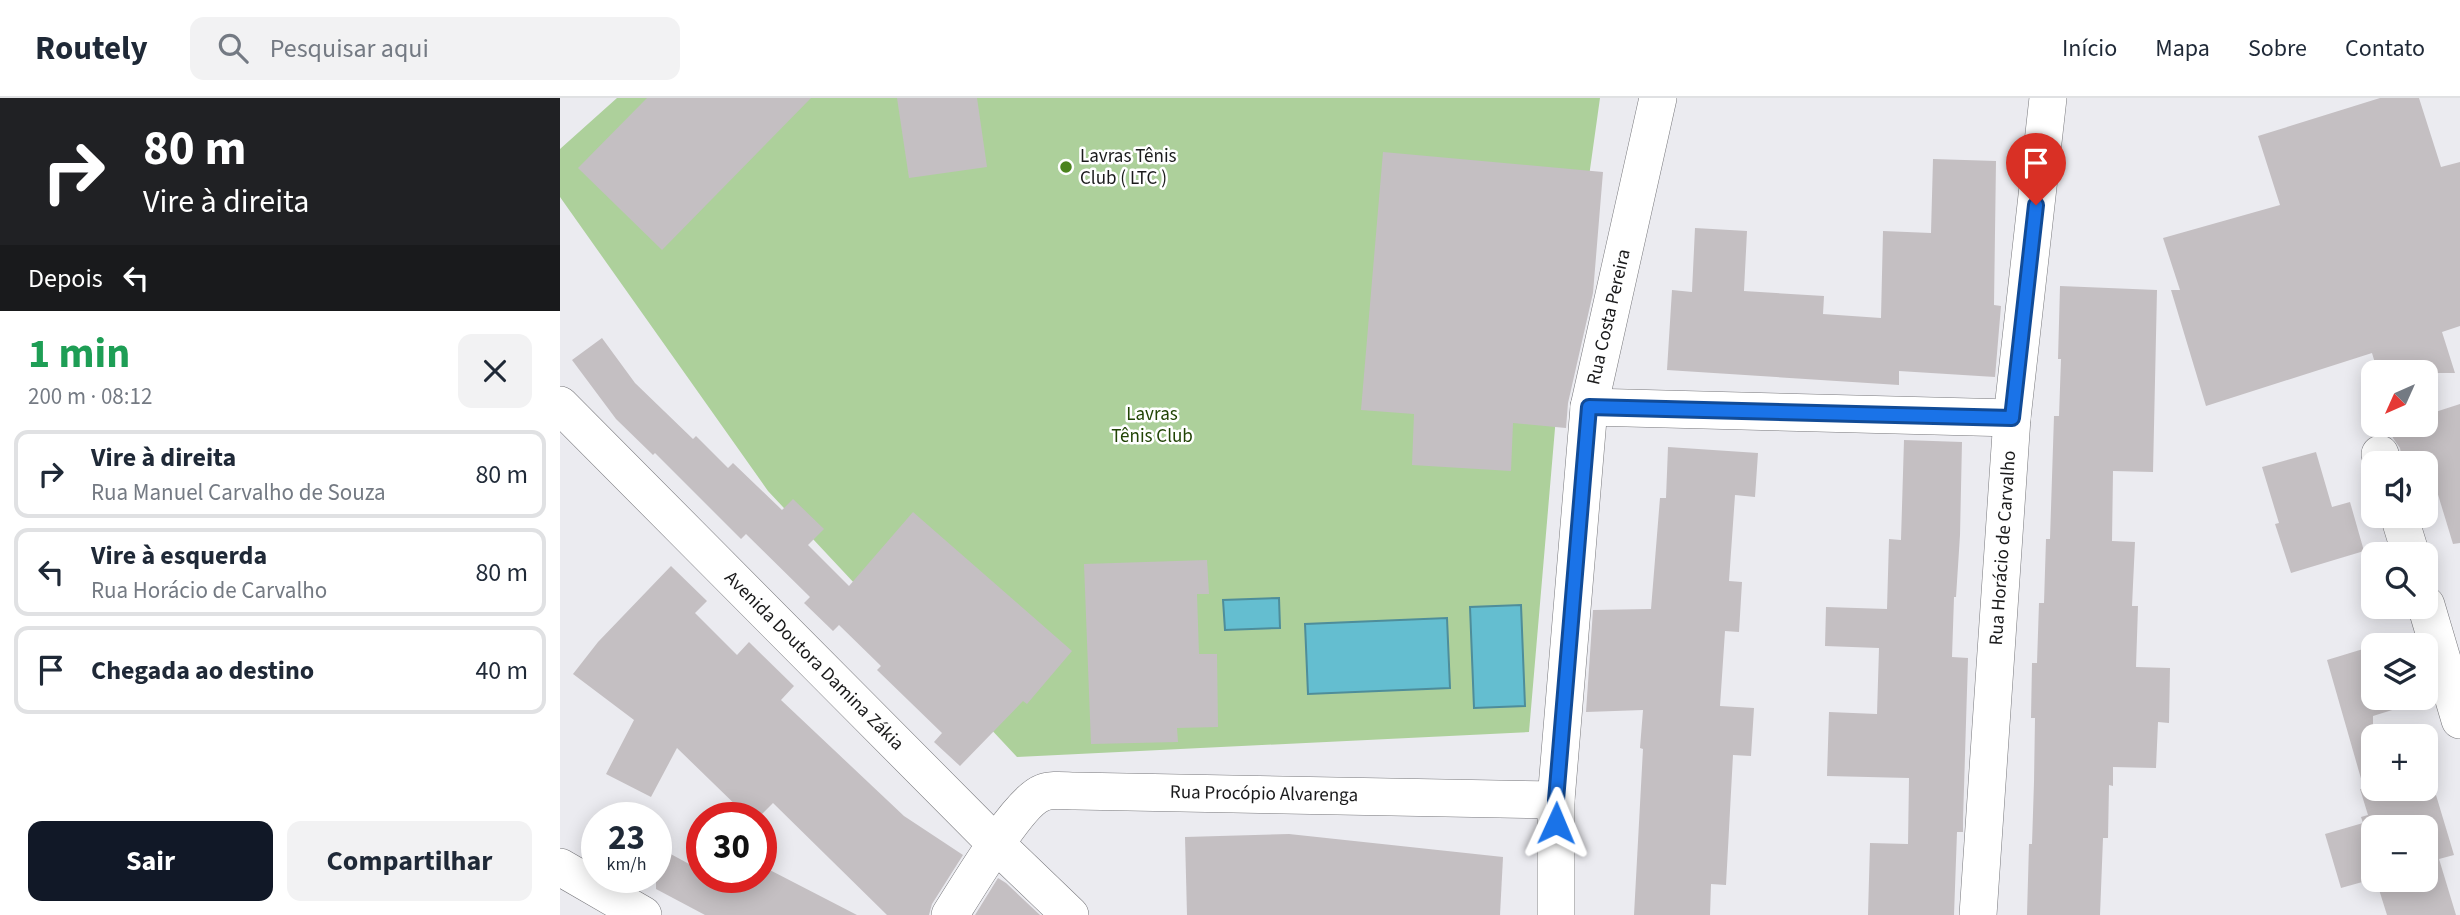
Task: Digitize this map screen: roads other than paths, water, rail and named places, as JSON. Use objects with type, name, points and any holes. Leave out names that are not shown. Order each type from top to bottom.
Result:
[{"type":"street","name":"Rua Costa Pereira","points":[[1556,915],[1556,800],[1589,407],[1658,98]]},
{"type":"street","name":"Rua Horácio de Carvalho","points":[[1978,915],[2012,418],[2048,98]]},
{"type":"street","name":"Avenida Doutora Damina Zákia","points":[[560,405],[996,844],[1070,915]]},
{"type":"street","points":[[1589,407],[2012,418]]},
{"type":"street","points":[[2430,619],[2460,720]]},
{"type":"street","name":"Rua Procópio Alvarenga","points":[[950,915],[996,844],[1028,803],[1043,792],[1556,800]]},
{"type":"street","points":[[560,867],[643,915]]},
{"type":"water","points":[[1279,598],[1280,628],[1225,630],[1223,600]]},
{"type":"water","points":[[1521,605],[1525,706],[1474,708],[1470,607]]},
{"type":"water","points":[[1447,618],[1450,688],[1308,694],[1305,624]]},
{"type":"place","name":"Lavras Tênis Club ( LTC )","points":[[1066,167]]},
{"type":"park label","name":"Lavras Tênis Club","points":[[1152,425]]}]
